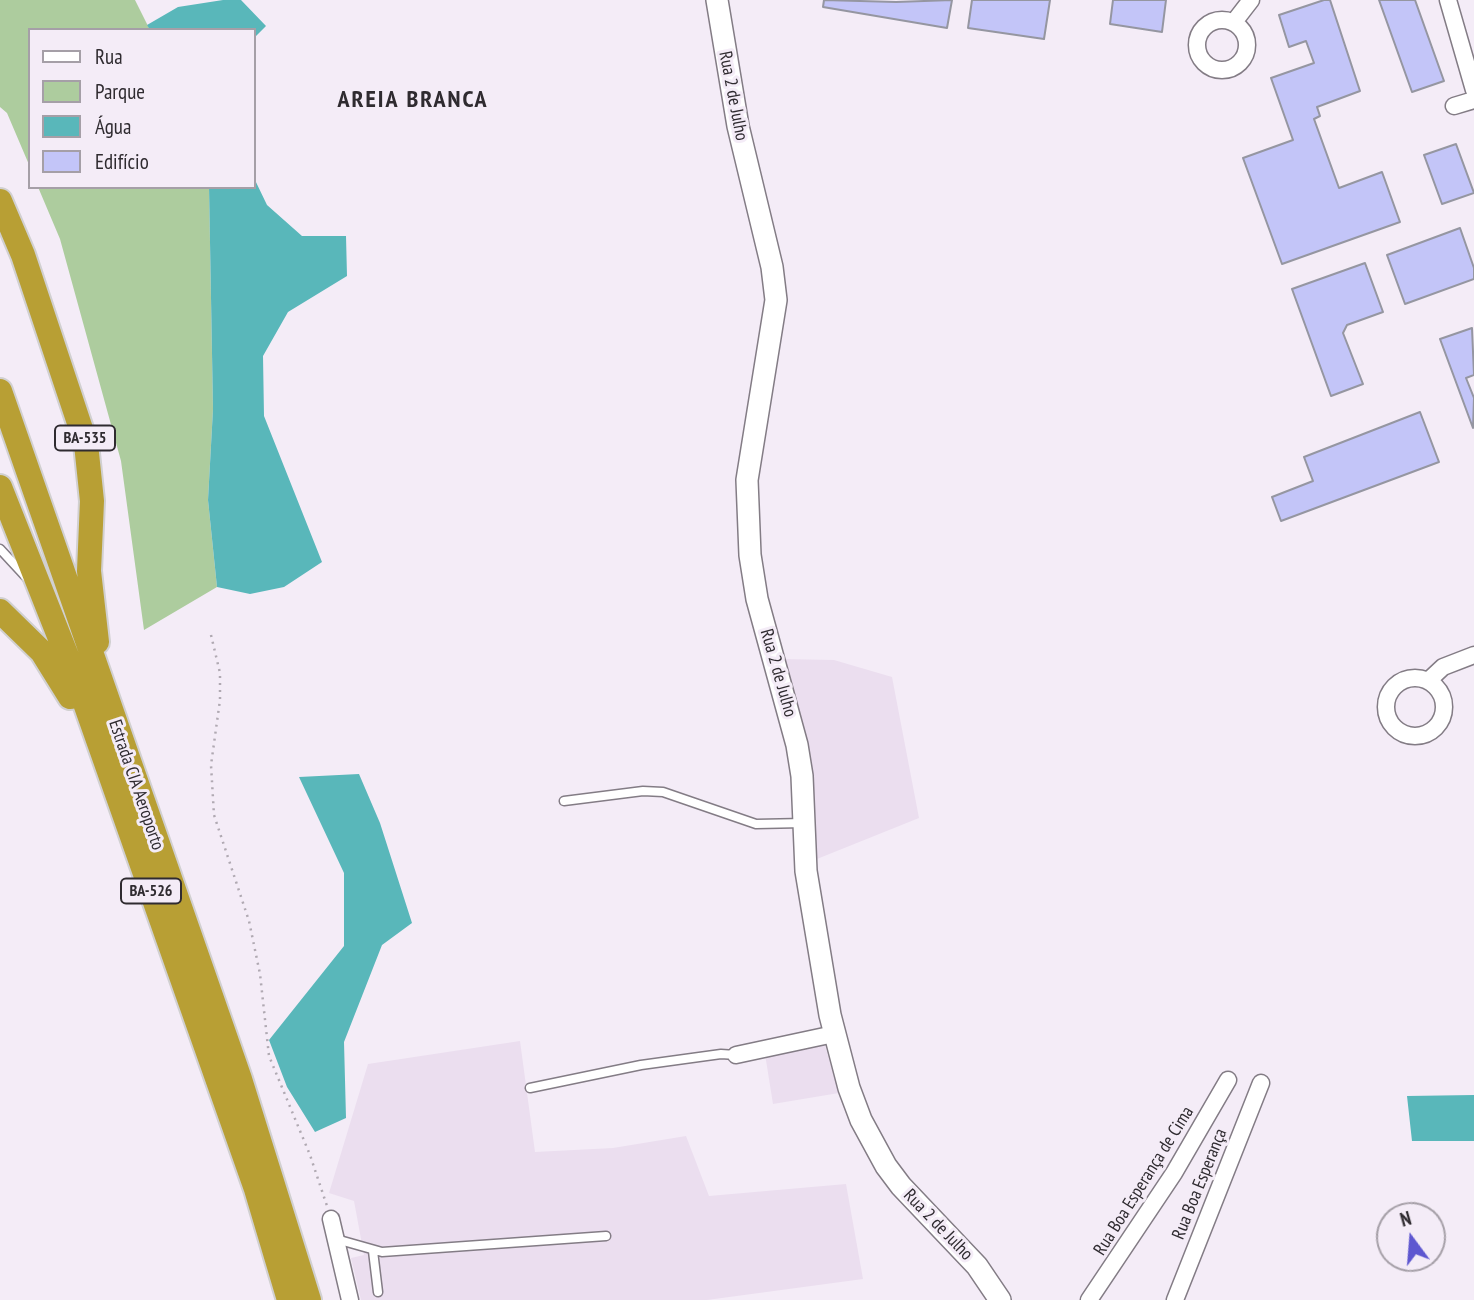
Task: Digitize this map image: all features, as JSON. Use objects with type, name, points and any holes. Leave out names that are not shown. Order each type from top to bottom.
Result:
[{"type":"highway","name":"BA-535","points":[[0,201],[23,255],[86,444],[92,501],[89,571],[102,688]]},
{"type":"highway","name":"Estrada CIA Aeroporto","points":[[0,391],[240,1079],[309,1300]]},
{"type":"highway","name":"Estrada CIA Aeroporto","points":[[0,487],[46,598],[107,766],[256,1189],[289,1300]]},
{"type":"highway","name":"BA-526","points":[[0,611],[42,652],[57,673],[107,766]]},
{"type":"highway","points":[[299,1263],[314,1284],[320,1300]]},
{"type":"main road","name":"Rua 2 de Julho","points":[[717,0],[738,126],[772,267],[776,300],[747,480],[750,555],[757,598],[797,745],[810,905],[834,1034],[861,1120],[886,1166],[901,1186],[977,1266],[1000,1300]]},
{"type":"street","points":[[1234,22],[1251,0]]},
{"type":"street","points":[[1448,0],[1474,90]]},
{"type":"street","points":[[1454,106],[1474,100]]},
{"type":"street","points":[[1428,681],[1443,667],[1474,655]]},
{"type":"street","points":[[736,1055],[834,1034]]},
{"type":"street","name":"Rua Boa Esperança de Cima","points":[[1089,1300],[1174,1173],[1228,1080]]},
{"type":"street","name":"Rua Boa Esperança","points":[[1175,1300],[1261,1083]]},
{"type":"street","points":[[331,1219],[350,1300]]},
{"type":"lane","points":[[0,549],[46,598]]},
{"type":"lane","points":[[564,801],[643,791],[663,792],[756,824],[804,823]]},
{"type":"lane","points":[[530,1088],[641,1065],[721,1054],[736,1055]]},
{"type":"lane","points":[[336,1240],[373,1251],[607,1236]]},
{"type":"lane","points":[[373,1251],[378,1292]]},
{"type":"path","points":[[212,635],[220,686],[211,765],[214,815],[249,921],[260,974],[269,1056],[310,1155],[331,1219]]},
{"type":"shaded area","points":[[781,659],[834,660],[892,677],[919,818],[812,861],[805,741],[795,698]]},
{"type":"shaded area","points":[[520,1041],[535,1152],[613,1148],[686,1136],[709,1196],[846,1184],[863,1279],[707,1300],[361,1300],[351,1258],[364,1255],[354,1201],[329,1193],[368,1064]]},
{"type":"shaded area","points":[[824,1042],[839,1093],[773,1104],[765,1054]]},
{"type":"green space","points":[[0,0],[135,0],[149,28],[28,28],[28,162],[7,113],[0,107]]},
{"type":"green space","points":[[39,189],[209,189],[213,409],[208,500],[217,587],[144,630],[121,461],[60,239]]},
{"type":"water","points":[[241,0],[266,26],[256,36],[256,28],[149,28],[147,25],[178,7]]},
{"type":"water","points":[[256,182],[267,205],[302,236],[346,236],[347,276],[288,312],[263,356],[264,416],[322,562],[284,587],[250,594],[217,587],[208,500],[213,409],[209,189],[256,189]]},
{"type":"water","points":[[359,774],[380,823],[412,923],[382,945],[344,1042],[346,1118],[315,1132],[287,1087],[269,1040],[344,946],[344,873],[299,777]]},
{"type":"water","points":[[1474,1095],[1474,1141],[1412,1141],[1407,1096]]},
{"type":"building","points":[[824,0],[952,0],[947,28],[823,7]]},
{"type":"building","points":[[972,0],[1050,0],[1044,39],[968,28]]},
{"type":"building","points":[[1113,0],[1166,0],[1162,32],[1110,24]]},
{"type":"building","points":[[1330,0],[1360,91],[1317,107],[1320,116],[1314,119],[1339,188],[1382,172],[1400,222],[1282,264],[1243,158],[1293,140],[1271,78],[1314,63],[1306,41],[1289,47],[1279,15]]},
{"type":"building","points":[[1379,0],[1415,0],[1444,81],[1412,92]]},
{"type":"building","points":[[1456,144],[1474,193],[1442,204],[1424,155]]},
{"type":"building","points":[[1460,228],[1474,268],[1474,279],[1405,304],[1387,255]]},
{"type":"building","points":[[1365,263],[1383,312],[1347,325],[1343,333],[1363,384],[1331,396],[1292,289]]},
{"type":"building","points":[[1472,328],[1474,375],[1466,378],[1474,398],[1473,428],[1440,339]]},
{"type":"building","points":[[1420,412],[1439,462],[1281,521],[1272,497],[1313,481],[1304,457]]},
{"type":"district","name":"AREIA BRANCA","points":[[413,100]]}]
